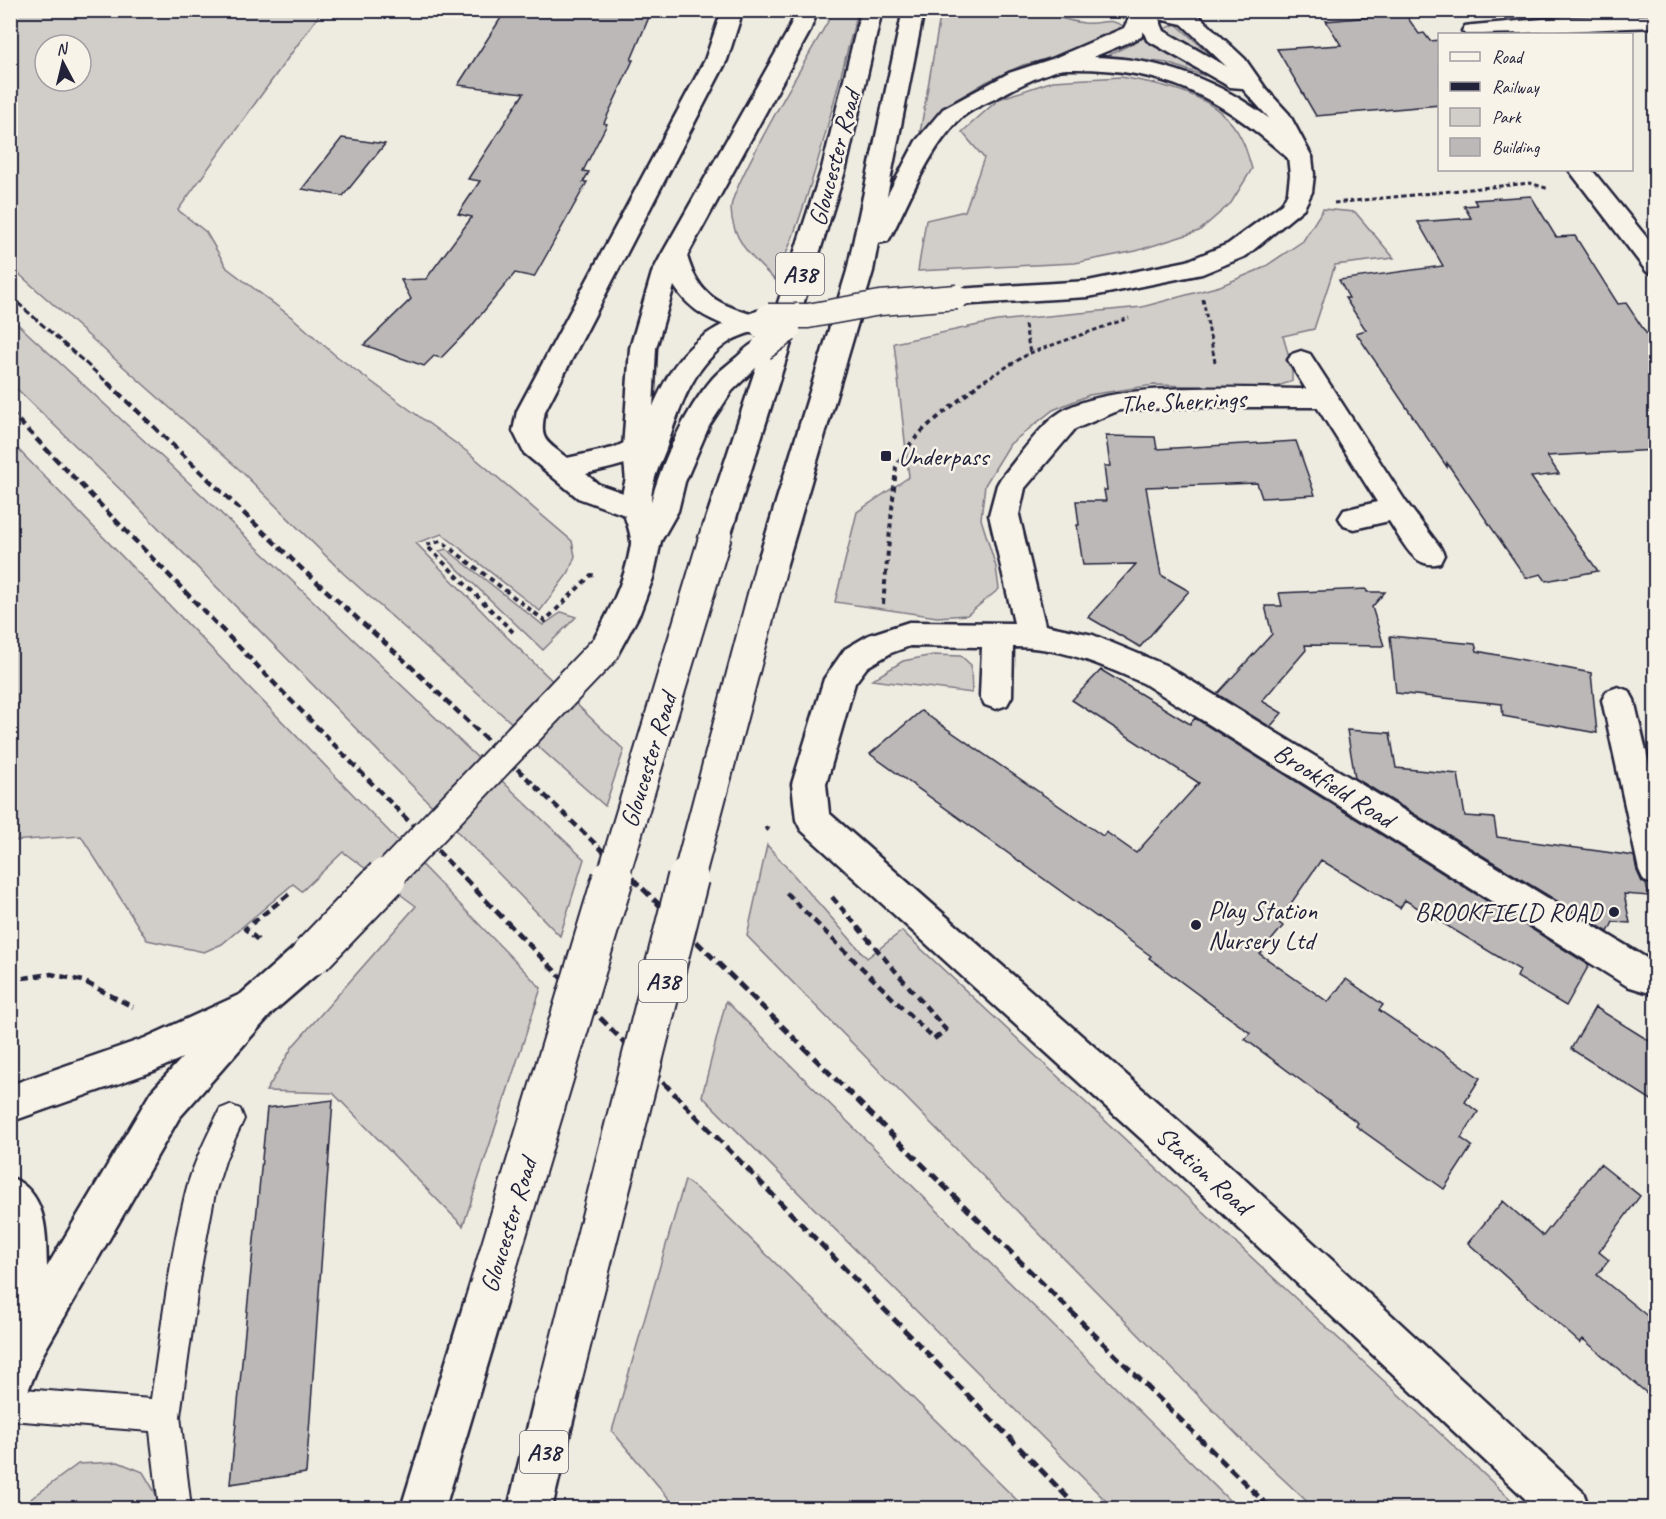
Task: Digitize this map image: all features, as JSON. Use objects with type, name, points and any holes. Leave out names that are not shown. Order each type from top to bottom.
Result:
[{"type":"street","points":[[638,495],[588,491],[534,446],[527,431],[531,411],[716,60],[733,10]]},
{"type":"street","points":[[646,541],[638,495],[646,444],[643,348],[665,273],[788,52],[808,10]]},
{"type":"street","name":"Gloucester Road","points":[[423,1509],[716,534],[834,168],[872,10]]},
{"type":"street","name":"Gloucester Road","points":[[530,1509],[713,781],[771,567],[860,271],[914,10]]},
{"type":"street","points":[[1088,10],[1132,10]]},
{"type":"street","points":[[563,469],[620,456],[646,444],[680,376],[717,338],[880,303],[1088,289],[1193,268],[1237,249],[1292,208],[1300,192],[1302,175],[1300,157],[1278,114],[1258,93],[1237,64],[1189,19],[1145,10]]},
{"type":"street","points":[[860,271],[928,141],[951,114],[1017,78],[1060,64],[1133,33],[1145,10]]},
{"type":"street","points":[[1145,10],[1155,35],[1258,93]]},
{"type":"street","points":[[1470,28],[1613,20],[1656,21]]},
{"type":"street","points":[[1060,64],[1110,62],[1153,68],[1195,82],[1226,97],[1272,131],[1300,157]]},
{"type":"street","points":[[1581,171],[1656,266]]},
{"type":"street","points":[[674,254],[678,276],[693,297],[713,311],[772,327]]},
{"type":"street","points":[[10,1383],[27,1341],[165,1105],[260,1000],[312,955],[604,650],[628,604],[638,578],[646,541],[663,511],[670,482],[696,425],[722,385],[772,327]]},
{"type":"street","points":[[1301,360],[1396,509],[1429,555]]},
{"type":"street","name":"The Sherrings","points":[[1032,634],[1004,515],[1011,485],[1065,422],[1090,410],[1119,401],[1195,398],[1325,398]]},
{"type":"street","points":[[1354,518],[1396,509]]},
{"type":"street","name":"Brookfield Road","points":[[834,840],[813,820],[809,784],[840,679],[856,658],[880,644],[909,634],[1032,634],[1082,644],[1154,674],[1640,974],[1656,978]]},
{"type":"street","points":[[996,696],[998,635]]},
{"type":"street","points":[[1618,700],[1656,870]]},
{"type":"street","name":"Station Road","points":[[834,840],[1227,1190],[1567,1509]]},
{"type":"street","points":[[10,1104],[154,1053],[260,1000]]},
{"type":"street","points":[[10,1197],[26,1222],[27,1341]]},
{"type":"lane","points":[[175,1509],[164,1416],[185,1273],[200,1193],[213,1154],[230,1119]]},
{"type":"lane","points":[[10,1404],[164,1416]]},
{"type":"path","points":[[1326,204],[1530,183],[1610,208]]},
{"type":"path","points":[[1195,398],[1210,376],[1215,362],[1202,291]]},
{"type":"path","points":[[880,644],[896,467],[911,443],[925,428],[975,386],[1030,353],[1137,315]]},
{"type":"path","points":[[1024,323],[1030,353]]},
{"type":"path","points":[[513,632],[426,545],[441,541],[545,621],[591,575],[602,576]]},
{"type":"path","points":[[258,940],[245,929],[289,894]]},
{"type":"path","points":[[786,894],[934,1039],[946,1030],[832,896]]},
{"type":"path","points":[[10,980],[51,974],[62,976],[83,981],[133,1007]]},
{"type":"green space","points":[[11,11],[322,11],[178,210],[206,232],[227,268],[294,319],[335,355],[469,453],[572,541],[575,556],[569,572],[540,611],[442,534],[416,543],[507,637],[624,750],[605,806],[344,574],[241,471],[11,267]]},
{"type":"green space","points":[[834,11],[858,11],[812,181],[775,280],[745,249],[735,231],[731,209],[734,196],[758,145]]},
{"type":"green space","points":[[941,11],[1042,11],[1073,21],[1091,23],[1109,21],[1125,27],[1065,55],[1023,65],[986,82],[946,106],[925,135],[920,133]]},
{"type":"green space","points":[[1176,24],[1220,63],[1164,29]]},
{"type":"green space","points":[[1145,37],[1205,76],[1167,63],[1107,56]]},
{"type":"green space","points":[[1121,77],[1173,88],[1189,94],[1205,101],[1231,123],[1243,142],[1252,169],[1231,203],[1199,231],[1136,251],[1075,263],[918,271],[926,220],[965,211],[984,158],[962,132],[999,99],[1053,81]]},
{"type":"green space","points":[[1323,209],[1355,212],[1394,258],[1335,265],[1314,329],[1283,336],[1292,367],[1292,381],[1273,388],[1154,385],[1089,395],[1053,410],[1010,444],[985,485],[981,519],[996,567],[999,589],[967,615],[937,617],[835,602],[857,512],[909,477],[894,343],[997,321],[1142,307],[1220,286],[1263,268],[1303,241]]},
{"type":"green space","points":[[10,317],[164,459],[584,859],[560,936],[128,497],[11,383]]},
{"type":"green space","points":[[10,441],[541,988],[463,1226],[333,1093],[266,1091],[293,1046],[416,906],[343,852],[302,891],[293,884],[222,944],[204,952],[147,940],[81,836],[11,841]]},
{"type":"green space","points":[[446,549],[543,625],[562,612],[576,617],[543,650],[439,551]]},
{"type":"green space","points":[[933,655],[961,656],[971,665],[972,693],[872,680],[903,661]]},
{"type":"green space","points":[[767,845],[867,958],[902,931],[1520,1508],[1314,1508],[1250,1448],[747,936]]},
{"type":"green space","points":[[726,1001],[1237,1508],[1113,1508],[702,1096]]},
{"type":"green space","points":[[685,1180],[712,1201],[1025,1508],[677,1508],[612,1431]]},
{"type":"green space","points":[[118,1462],[143,1472],[159,1499],[160,1508],[25,1508],[32,1498],[78,1464]]},
{"type":"building","points":[[506,10],[652,10],[631,60],[633,60],[604,123],[607,124],[583,171],[589,172],[583,182],[587,182],[534,277],[515,273],[470,328],[441,358],[434,356],[424,366],[364,345],[411,299],[401,280],[426,279],[472,217],[458,214],[480,181],[468,179],[524,93],[458,85]]},
{"type":"building","points":[[1405,14],[1419,34],[1424,33],[1430,41],[1438,40],[1438,105],[1316,116],[1277,49],[1341,45],[1326,21]]},
{"type":"building","points":[[342,138],[385,144],[343,196],[302,189]]},
{"type":"building","points":[[1531,196],[1556,237],[1575,236],[1618,304],[1626,303],[1656,348],[1656,450],[1547,456],[1559,474],[1531,477],[1598,571],[1546,581],[1541,574],[1526,578],[1447,463],[1447,467],[1356,333],[1366,330],[1345,298],[1349,298],[1339,280],[1443,266],[1418,222],[1471,218],[1464,206],[1477,205],[1474,200]]},
{"type":"building","points":[[1106,436],[1155,437],[1157,449],[1296,441],[1315,495],[1262,498],[1257,483],[1146,487],[1161,575],[1189,591],[1140,647],[1088,617],[1136,564],[1083,565],[1076,501],[1106,501],[1104,466],[1110,466]]},
{"type":"building","points":[[1366,589],[1367,592],[1385,592],[1372,607],[1384,646],[1305,645],[1306,650],[1262,701],[1282,713],[1270,727],[1217,694],[1272,634],[1265,606],[1282,606],[1279,593]]},
{"type":"building","points":[[1390,636],[1475,644],[1477,651],[1591,673],[1597,733],[1503,716],[1502,704],[1396,693]]},
{"type":"building","points":[[1101,670],[1190,724],[1195,718],[1589,965],[1566,1006],[1517,977],[1520,970],[1405,900],[1400,908],[1321,860],[1278,922],[1283,926],[1260,954],[1328,1002],[1346,979],[1383,1005],[1379,1010],[1480,1078],[1465,1102],[1478,1112],[1461,1138],[1472,1146],[1444,1189],[1356,1126],[1358,1123],[1245,1039],[1250,1033],[1149,958],[1151,956],[870,754],[921,711],[1103,836],[1106,832],[1136,853],[1199,783],[1072,700]]},
{"type":"building","points":[[1347,730],[1390,733],[1396,768],[1458,774],[1465,816],[1494,818],[1497,837],[1634,856],[1637,871],[1642,882],[1646,884],[1649,896],[1624,894],[1630,923],[1613,922],[1608,932],[1355,778]]},
{"type":"building","points":[[1595,1007],[1656,1045],[1656,1103],[1571,1049]]},
{"type":"building","points":[[333,1100],[306,1473],[230,1484],[267,1108]]},
{"type":"building","points":[[1600,1164],[1640,1196],[1599,1252],[1609,1260],[1597,1275],[1656,1323],[1656,1401],[1583,1339],[1580,1343],[1468,1243],[1503,1201],[1543,1236]]},
{"type":"railway","points":[[10,296],[109,384]]},
{"type":"railway","points":[[108,383],[301,568],[405,661],[633,880]]},
{"type":"railway","points":[[10,412],[466,880]]},
{"type":"railway","points":[[464,878],[1078,1508]]},
{"type":"railway","points":[[632,878],[1270,1508]]},
{"type":"place","name":"Underpass","points":[[886,456]]},
{"type":"place","name":"BROOKFIELD ROAD","points":[[1614,912]]},
{"type":"place","name":"Play Station Nursery Ltd","points":[[1196,925]]}]
